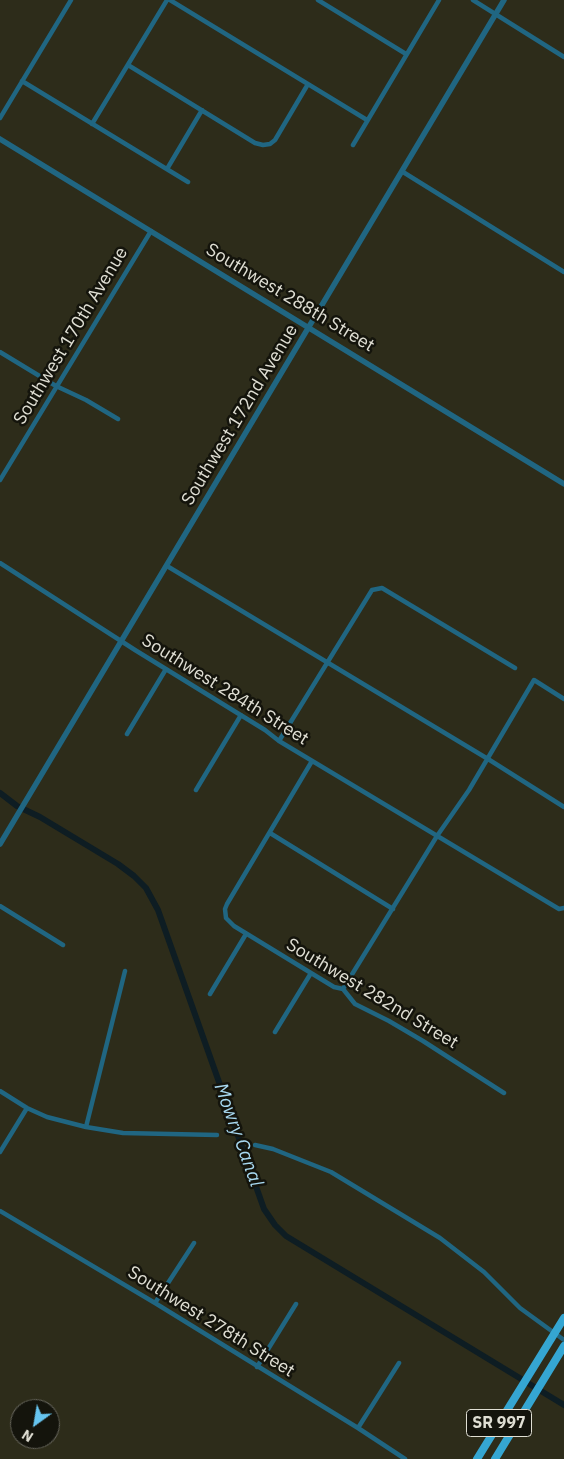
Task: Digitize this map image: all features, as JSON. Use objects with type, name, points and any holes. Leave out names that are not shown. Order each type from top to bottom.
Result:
[{"type":"highway","name":"SR 997","points":[[478,1459],[564,1318]]},
{"type":"highway","name":"SR 997","points":[[495,1459],[564,1346]]},
{"type":"street","points":[[0,118],[71,0]]},
{"type":"street","points":[[92,124],[168,0],[367,120]]},
{"type":"street","points":[[318,0],[406,54]]},
{"type":"street","points":[[353,145],[439,0]]},
{"type":"street","points":[[473,0],[564,57]]},
{"type":"street","name":"Southwest 172nd Avenue","points":[[0,844],[504,0]]},
{"type":"street","points":[[128,65],[257,144],[266,145],[276,139],[308,84]]},
{"type":"street","points":[[22,81],[188,182]]},
{"type":"street","points":[[167,169],[202,110]]},
{"type":"street","name":"Southwest 288th Street","points":[[0,139],[564,484]]},
{"type":"street","points":[[402,172],[564,272]]},
{"type":"street","name":"Southwest 170th Avenue","points":[[0,480],[151,231]]},
{"type":"street","points":[[0,352],[56,386],[86,400],[118,419]]},
{"type":"street","name":"Southwest 284th Street","points":[[0,563],[279,741],[559,909],[564,908]]},
{"type":"street","points":[[167,566],[488,758],[564,807]]},
{"type":"street","points":[[279,741],[372,590],[382,588],[515,668]]},
{"type":"street","points":[[127,734],[166,669]]},
{"type":"street","points":[[343,989],[437,836],[469,790],[534,680],[564,699]]},
{"type":"street","points":[[196,790],[241,715]]},
{"type":"street","points":[[312,761],[270,833],[393,909]]},
{"type":"street","name":"Southwest 282nd Street","points":[[270,833],[227,904],[225,909],[226,918],[246,934],[311,974],[334,987],[343,989],[355,1004],[423,1041],[504,1093]]},
{"type":"street","points":[[0,906],[63,945]]},
{"type":"street","points":[[210,994],[246,934]]},
{"type":"street","points":[[86,1127],[125,971]]},
{"type":"street","points":[[275,1032],[311,974]]},
{"type":"street","points":[[0,1091],[27,1108],[47,1117],[86,1127],[123,1133],[217,1135]]},
{"type":"street","points":[[0,1152],[27,1108]]},
{"type":"street","points":[[255,1145],[273,1148],[331,1172],[440,1238],[484,1272],[520,1308],[564,1340]]},
{"type":"street","name":"Southwest 278th Street","points":[[0,1211],[155,1303],[405,1459]]},
{"type":"street","points":[[155,1303],[194,1243]]},
{"type":"street","points":[[257,1367],[296,1304]]},
{"type":"street","points":[[358,1428],[398,1363]]},
{"type":"waterway","name":"Mowry Canal","points":[[0,793],[17,806],[40,817],[118,864],[146,888],[158,910],[264,1209],[275,1225],[286,1236],[564,1405]]}]
